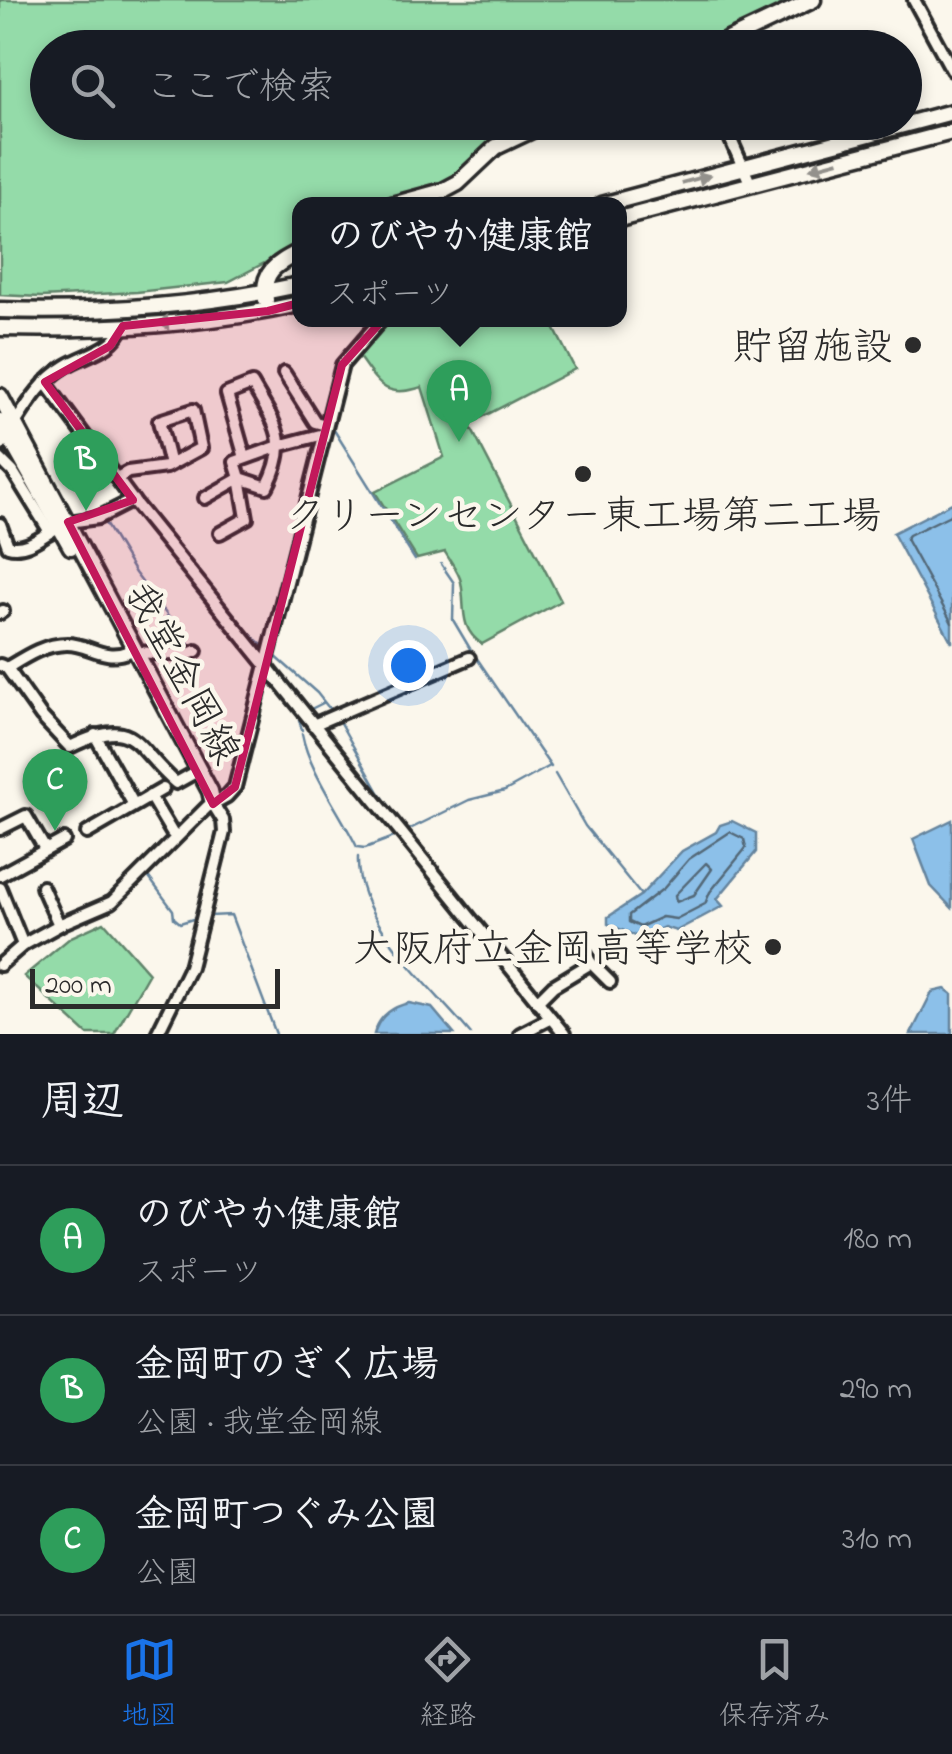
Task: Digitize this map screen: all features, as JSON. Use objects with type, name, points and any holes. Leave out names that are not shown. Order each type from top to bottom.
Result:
[{"type":"main road","points":[[749,30],[813,0]]},
{"type":"main road","points":[[922,120],[952,112]]},
{"type":"main road","points":[[922,140],[952,132]]},
{"type":"main road","points":[[420,197],[458,183],[496,147],[511,140]]},
{"type":"main road","points":[[627,197],[844,140]]},
{"type":"main road","points":[[627,217],[921,140]]},
{"type":"main road","points":[[268,311],[264,292],[270,268],[292,256]]},
{"type":"main road","points":[[0,310],[139,308],[292,286]]},
{"type":"main road","points":[[0,328],[124,326],[292,306]]},
{"type":"main road","name":"我堂金岡線","points":[[0,396],[5,431],[210,790],[213,804]]},
{"type":"main road","name":"我堂金岡線","points":[[133,652],[213,804]]},
{"type":"street","points":[[914,0],[952,70]]},
{"type":"street","points":[[732,140],[750,184]]},
{"type":"street","points":[[5,431],[45,382],[71,363],[110,346],[124,326]]},
{"type":"street","points":[[0,964],[23,945],[59,925],[112,902],[213,804],[235,788],[342,365],[375,327]]},
{"type":"street","points":[[284,372],[314,422],[325,430]]},
{"type":"street","points":[[45,382],[265,666],[564,1034]]},
{"type":"street","points":[[205,498],[240,478],[267,487],[279,463],[282,444],[277,427],[252,384],[228,394],[244,458]]},
{"type":"street","points":[[117,478],[128,472],[170,466],[200,448],[194,410],[160,421],[170,466]]},
{"type":"street","points":[[220,533],[247,518],[235,462],[325,430]]},
{"type":"street","points":[[0,458],[59,527]]},
{"type":"street","points":[[0,524],[8,546],[19,548],[59,527],[98,518],[133,500]]},
{"type":"street","points":[[194,773],[176,783],[139,742],[122,734],[96,735],[70,748],[56,736],[4,666],[64,643],[102,655],[186,655],[196,651]]},
{"type":"street","points":[[313,725],[469,658]]},
{"type":"street","points":[[96,735],[134,805]]},
{"type":"street","points":[[87,833],[163,789]]},
{"type":"street","points":[[150,796],[172,833]]},
{"type":"street","points":[[157,1034],[190,968],[224,832],[223,820],[213,804]]},
{"type":"street","points":[[0,829],[26,816],[45,850]]},
{"type":"street","points":[[0,875],[64,840]]},
{"type":"street","points":[[42,887],[59,925]]},
{"type":"street","points":[[0,888],[23,945]]},
{"type":"street","points":[[574,936],[610,982]]},
{"type":"street","points":[[537,1002],[554,986],[592,963]]},
{"type":"street","points":[[527,1032],[551,1018]]},
{"type":"highlighted area","points":[[409,275],[405,295],[342,365],[235,787],[213,804],[68,522],[133,500],[45,382],[110,346],[123,326],[268,311]]},
{"type":"green space","points":[[0,0],[804,0],[736,30],[30,30],[30,140],[498,140],[452,178],[428,190],[402,197],[292,197],[292,249],[228,282],[137,292],[0,295]]},
{"type":"green space","points":[[386,327],[554,327],[575,369],[469,424],[561,601],[482,644],[474,638],[466,624],[460,578],[445,552],[417,559],[375,492],[444,457],[422,387],[399,391],[384,387],[359,352]]},
{"type":"green space","points":[[104,922],[149,973],[114,1034],[87,1034],[24,976],[71,937]]},
{"type":"water","points":[[952,503],[952,643],[893,533]]},
{"type":"water","points":[[952,820],[952,908],[931,886],[913,839]]},
{"type":"water","points":[[732,821],[756,833],[756,852],[717,899],[723,906],[676,931],[664,927],[640,938],[608,924],[608,917],[641,895],[682,851]]},
{"type":"water","points":[[945,989],[952,994],[952,1034],[911,1034],[932,992]]},
{"type":"water","points":[[409,1003],[432,1008],[454,1034],[374,1034],[387,1013]]},
{"type":"waterway","points":[[334,430],[415,560]]},
{"type":"waterway","points":[[103,520],[135,573],[192,648]]},
{"type":"waterway","points":[[441,564],[454,583],[453,620],[472,652]]},
{"type":"waterway","points":[[243,631],[265,648]]},
{"type":"waterway","points":[[274,655],[317,693],[332,712]]},
{"type":"waterway","points":[[476,657],[551,767]]},
{"type":"waterway","points":[[311,709],[323,703]]},
{"type":"waterway","points":[[298,716],[302,730]]},
{"type":"waterway","points":[[339,721],[379,792],[407,831]]},
{"type":"waterway","points":[[302,734],[318,777],[357,847],[365,848],[394,837]]},
{"type":"waterway","points":[[408,830],[469,800],[505,791],[550,766]]},
{"type":"waterway","points":[[555,774],[585,826],[641,895]]},
{"type":"waterway","points":[[358,857],[360,881],[382,929],[471,1034]]},
{"type":"waterway","points":[[147,875],[173,910],[174,918],[180,923],[196,918]]},
{"type":"waterway","points":[[209,916],[231,915],[276,1034]]},
{"type":"place","name":"貯留施設","points":[[913,345]]},
{"type":"place","name":"のびやか健康館","points":[[459,442]]},
{"type":"place","name":"クリーンセンター東工場第二工場","points":[[583,474]]},
{"type":"place","name":"金岡町のぎく広場","points":[[86,511]]},
{"type":"place","name":"金岡町つぐみ公園","points":[[55,831]]},
{"type":"place","name":"大阪府立金岡高等学校","points":[[773,947]]}]
